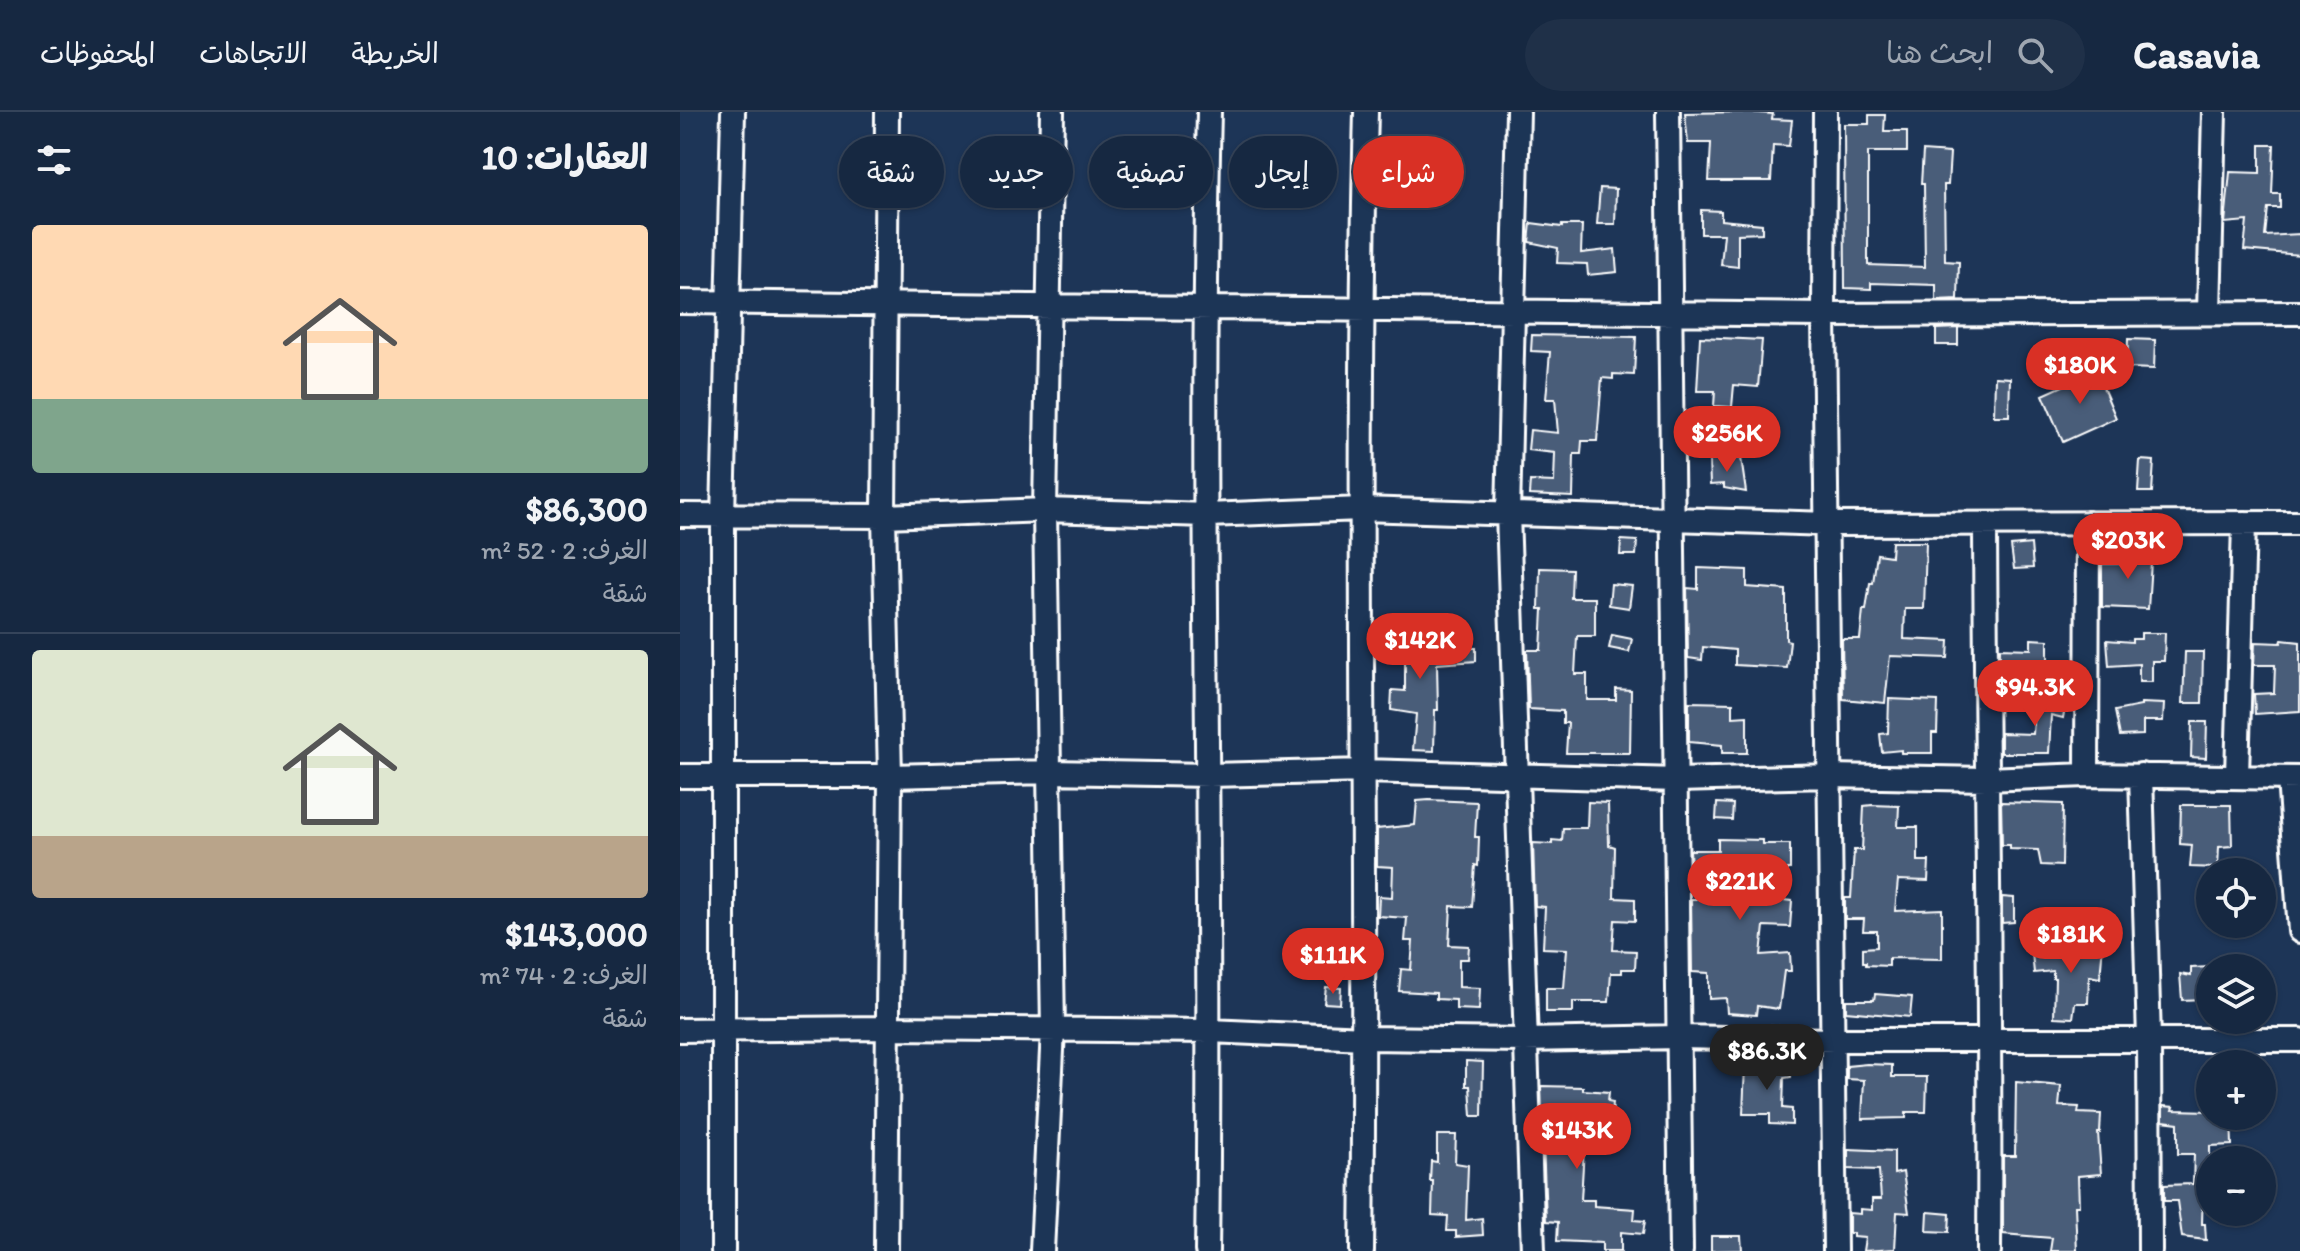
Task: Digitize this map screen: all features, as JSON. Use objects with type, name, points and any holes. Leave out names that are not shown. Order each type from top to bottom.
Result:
[{"type":"street","points":[[723,1251],[723,516],[733,112]]},
{"type":"street","points":[[886,1251],[890,776],[884,516],[887,112]]},
{"type":"street","points":[[1042,1251],[1053,1030],[1045,510],[1052,112]]},
{"type":"street","points":[[1207,1251],[1210,1031],[1204,308],[1209,112]]},
{"type":"street","points":[[1362,1251],[1365,1038],[1361,310],[1366,112]]},
{"type":"street","points":[[1518,112],[1508,513],[1533,1251]]},
{"type":"street","points":[[1668,112],[1681,1251]]},
{"type":"street","points":[[1825,112],[1824,315],[1835,1251]]},
{"type":"street","points":[[2209,313],[2214,112]]},
{"type":"street","points":[[680,302],[1824,315],[2300,313]]},
{"type":"street","points":[[680,515],[884,516],[1045,510],[1207,515],[1361,509],[1828,524],[2300,523]]},
{"type":"street","points":[[2087,775],[2088,523]]},
{"type":"street","points":[[2237,776],[2244,523]]},
{"type":"street","points":[[1985,524],[1991,1041],[1989,1251]]},
{"type":"street","points":[[680,776],[1050,772],[1209,775],[1364,771],[1677,780],[1830,776],[1986,779],[2087,775],[2294,778],[2300,931]]},
{"type":"street","points":[[2141,775],[2149,1039],[2150,1251]]},
{"type":"street","points":[[680,1030],[1210,1031],[1365,1038],[1525,1040],[1679,1037],[1991,1041],[2300,1040]]},
{"type":"building","points":[[1685,113],[1773,114],[1772,119],[1792,120],[1789,146],[1773,145],[1771,181],[1709,181],[1711,143],[1688,143]]},
{"type":"building","points":[[1869,115],[1885,115],[1884,131],[1907,131],[1907,152],[1868,152],[1868,265],[1925,267],[1924,184],[1921,184],[1923,151],[1950,153],[1948,185],[1944,185],[1945,261],[1959,262],[1958,300],[1936,301],[1936,285],[1871,283],[1871,289],[1845,288],[1844,124],[1869,124]]},
{"type":"building","points":[[2260,145],[2274,145],[2272,194],[2280,194],[2280,208],[2268,208],[2265,236],[2300,234],[2300,255],[2244,250],[2247,221],[2225,223],[2230,172],[2260,173]]},
{"type":"building","points":[[1600,188],[1616,189],[1615,224],[1597,224]]},
{"type":"building","points":[[1701,210],[1721,211],[1721,220],[1762,224],[1762,233],[1738,234],[1738,267],[1721,265],[1724,234],[1701,234]]},
{"type":"building","points":[[1531,223],[1562,227],[1582,225],[1581,253],[1615,249],[1617,272],[1588,275],[1587,264],[1557,263],[1558,248],[1529,242]]},
{"type":"building","points":[[1958,328],[1958,345],[1936,345],[1936,329]]},
{"type":"building","points":[[1532,335],[1636,337],[1634,375],[1613,374],[1613,379],[1602,378],[1597,441],[1582,441],[1581,454],[1574,454],[1573,497],[1529,495],[1530,481],[1554,482],[1555,453],[1528,450],[1530,430],[1558,433],[1555,399],[1546,399],[1550,352],[1531,351]]},
{"type":"building","points":[[1700,337],[1762,340],[1758,387],[1734,385],[1732,407],[1714,406],[1715,391],[1697,391]]},
{"type":"building","points":[[2128,339],[2155,340],[2154,369],[2127,368]]},
{"type":"building","points":[[2096,371],[2116,418],[2063,442],[2043,395]]},
{"type":"building","points":[[1995,377],[2010,378],[2009,416],[1994,416]]},
{"type":"building","points":[[1736,411],[1766,414],[1762,454],[1736,453]]},
{"type":"building","points":[[1741,458],[1746,492],[1724,488],[1724,484],[1710,485],[1709,459]]},
{"type":"building","points":[[2140,460],[2154,461],[2152,492],[2138,492]]},
{"type":"building","points":[[1621,540],[1637,541],[1636,555],[1620,555]]},
{"type":"building","points":[[1892,542],[1926,542],[1924,609],[1905,609],[1904,639],[1949,641],[1948,658],[1890,656],[1885,703],[1843,699],[1842,639],[1860,639],[1863,610],[1866,610],[1870,583],[1873,583],[1877,554],[1891,556]]},
{"type":"building","points":[[2031,544],[2033,568],[2014,569],[2011,546]]},
{"type":"building","points":[[2135,544],[2152,546],[2148,609],[2102,607],[2102,564],[2133,564]]},
{"type":"building","points":[[1540,568],[1572,569],[1571,598],[1595,598],[1595,636],[1577,636],[1575,674],[1587,674],[1587,700],[1616,700],[1616,689],[1631,690],[1630,753],[1566,753],[1568,723],[1563,723],[1563,711],[1529,709],[1527,650],[1541,650],[1543,609],[1539,609]]},
{"type":"building","points":[[1698,568],[1747,570],[1747,587],[1786,590],[1786,640],[1790,641],[1787,668],[1735,665],[1735,650],[1703,647],[1702,660],[1688,658],[1687,588],[1698,589]]},
{"type":"building","points":[[1611,584],[1632,586],[1629,608],[1609,605]]},
{"type":"building","points":[[2141,633],[2165,633],[2164,661],[2152,661],[2152,682],[2139,682],[2139,664],[2109,666],[2107,640],[2132,642],[2132,639],[2141,639]]},
{"type":"building","points":[[1612,635],[1632,639],[1629,652],[1609,648]]},
{"type":"building","points":[[1376,637],[1424,639],[1424,648],[1476,648],[1476,661],[1437,664],[1438,710],[1435,710],[1434,751],[1413,750],[1416,714],[1391,710],[1392,690],[1405,691],[1405,659],[1376,657]]},
{"type":"building","points":[[2031,639],[2048,640],[2048,666],[2028,665],[2028,693],[2000,691],[2000,648],[2031,649]]},
{"type":"building","points":[[2282,640],[2300,642],[2300,711],[2255,714],[2254,694],[2274,693],[2275,665],[2254,665],[2255,642],[2281,643]]},
{"type":"building","points":[[2185,652],[2203,652],[2202,703],[2183,703]]},
{"type":"building","points":[[2036,692],[2050,692],[2049,700],[2066,703],[2063,718],[2051,715],[2049,753],[2001,753],[2001,733],[2033,734]]},
{"type":"building","points":[[1889,699],[1938,701],[1937,733],[1932,733],[1932,753],[1882,752],[1880,734],[1888,733]]},
{"type":"building","points":[[1689,702],[1733,703],[1733,717],[1747,716],[1747,753],[1722,753],[1722,745],[1689,742]]},
{"type":"building","points":[[2141,703],[2164,704],[2163,721],[2143,721],[2143,735],[2120,736],[2115,711],[2141,706]]},
{"type":"building","points":[[2192,722],[2207,722],[2206,758],[2191,757]]},
{"type":"building","points":[[1417,801],[1477,802],[1475,837],[1479,837],[1478,866],[1475,865],[1472,907],[1451,906],[1449,945],[1469,946],[1468,959],[1459,959],[1459,987],[1480,988],[1479,1010],[1456,1009],[1456,1000],[1436,999],[1436,993],[1399,991],[1401,969],[1411,970],[1413,941],[1405,941],[1407,918],[1378,916],[1379,896],[1392,897],[1393,867],[1377,866],[1377,829],[1415,825]]},
{"type":"building","points":[[1588,802],[1608,803],[1609,845],[1615,847],[1614,898],[1635,899],[1635,921],[1615,920],[1613,950],[1636,951],[1635,969],[1611,973],[1609,1002],[1573,1002],[1573,1012],[1546,1012],[1546,988],[1564,988],[1567,949],[1543,948],[1545,907],[1535,906],[1533,843],[1562,841],[1563,828],[1587,828]]},
{"type":"building","points":[[2001,802],[2063,804],[2062,866],[2041,865],[2038,850],[2010,849],[2010,845],[2002,845]]},
{"type":"building","points":[[1717,803],[1733,804],[1732,820],[1716,819]]},
{"type":"building","points":[[2181,805],[2231,805],[2232,846],[2219,847],[2218,858],[2196,858],[2196,867],[2190,867],[2192,845],[2180,844]]},
{"type":"building","points":[[1864,806],[1899,806],[1898,827],[1918,827],[1918,861],[1929,861],[1928,881],[1898,880],[1895,911],[1942,909],[1942,959],[1889,958],[1889,966],[1866,965],[1863,962],[1863,948],[1877,947],[1877,931],[1863,931],[1864,919],[1845,919],[1845,898],[1851,898],[1854,850],[1862,850]]},
{"type":"building","points":[[1718,839],[1790,844],[1790,869],[1787,869],[1783,900],[1792,901],[1790,927],[1764,926],[1761,955],[1790,953],[1791,971],[1784,971],[1779,1009],[1757,1006],[1756,1015],[1727,1013],[1726,998],[1709,999],[1709,973],[1692,972],[1691,899],[1696,899],[1698,868],[1691,868],[1690,850],[1718,850]]},
{"type":"building","points":[[2002,897],[2014,898],[2014,922],[2002,923]]},
{"type":"building","points":[[2076,943],[2103,944],[2100,978],[2089,976],[2088,1003],[2075,1003],[2073,1018],[2054,1017],[2053,971],[2034,973],[2032,953],[2076,950]]},
{"type":"building","points":[[2191,968],[2196,968],[2196,999],[2182,1000],[2180,974],[2191,976]]},
{"type":"building","points":[[1326,987],[1341,988],[1340,1004],[1324,1003]]},
{"type":"building","points":[[1875,994],[1912,997],[1910,1017],[1846,1011],[1846,1000],[1874,1000]]},
{"type":"building","points":[[1466,1061],[1483,1062],[1482,1116],[1472,1116],[1470,1086],[1466,1086]]},
{"type":"building","points":[[1790,1064],[1791,1077],[1784,1078],[1783,1108],[1792,1109],[1792,1125],[1770,1124],[1770,1114],[1743,1114],[1745,1065]]},
{"type":"building","points":[[1892,1065],[1892,1077],[1927,1077],[1926,1112],[1906,1112],[1906,1118],[1862,1119],[1864,1080],[1847,1079],[1847,1066]]},
{"type":"building","points":[[2016,1082],[2061,1086],[2059,1106],[2079,1107],[2078,1113],[2101,1114],[2098,1133],[2101,1174],[2078,1176],[2079,1206],[2075,1206],[2077,1251],[2050,1251],[2052,1238],[2003,1234],[2003,1156],[2015,1156]]},
{"type":"building","points":[[1541,1086],[1583,1087],[1583,1090],[1609,1092],[1608,1101],[1613,1102],[1612,1115],[1586,1113],[1581,1200],[1594,1200],[1594,1206],[1635,1209],[1634,1220],[1645,1221],[1643,1234],[1621,1232],[1621,1251],[1602,1251],[1602,1243],[1557,1241],[1558,1222],[1546,1221]]},
{"type":"building","points":[[2163,1106],[2174,1107],[2173,1110],[2196,1111],[2196,1130],[2231,1130],[2232,1145],[2196,1146],[2196,1226],[2205,1226],[2206,1240],[2182,1237],[2177,1201],[2164,1201],[2164,1185],[2193,1184],[2194,1154],[2178,1154],[2178,1123],[2163,1121]]},
{"type":"building","points":[[1437,1135],[1456,1135],[1455,1163],[1468,1165],[1466,1220],[1482,1218],[1483,1235],[1456,1237],[1456,1231],[1447,1231],[1448,1216],[1432,1215],[1431,1161],[1437,1162]]},
{"type":"building","points":[[1848,1149],[1894,1151],[1894,1174],[1903,1172],[1909,1213],[1897,1212],[1895,1249],[1863,1251],[1865,1238],[1853,1237],[1853,1233],[1849,1233],[1849,1213],[1860,1214],[1860,1209],[1872,1210],[1872,1199],[1881,1199],[1879,1170],[1848,1169]]},
{"type":"building","points":[[1928,1212],[1950,1214],[1949,1232],[1927,1231]]},
{"type":"building","points":[[1711,1236],[1741,1236],[1742,1250],[1711,1251]]}]
